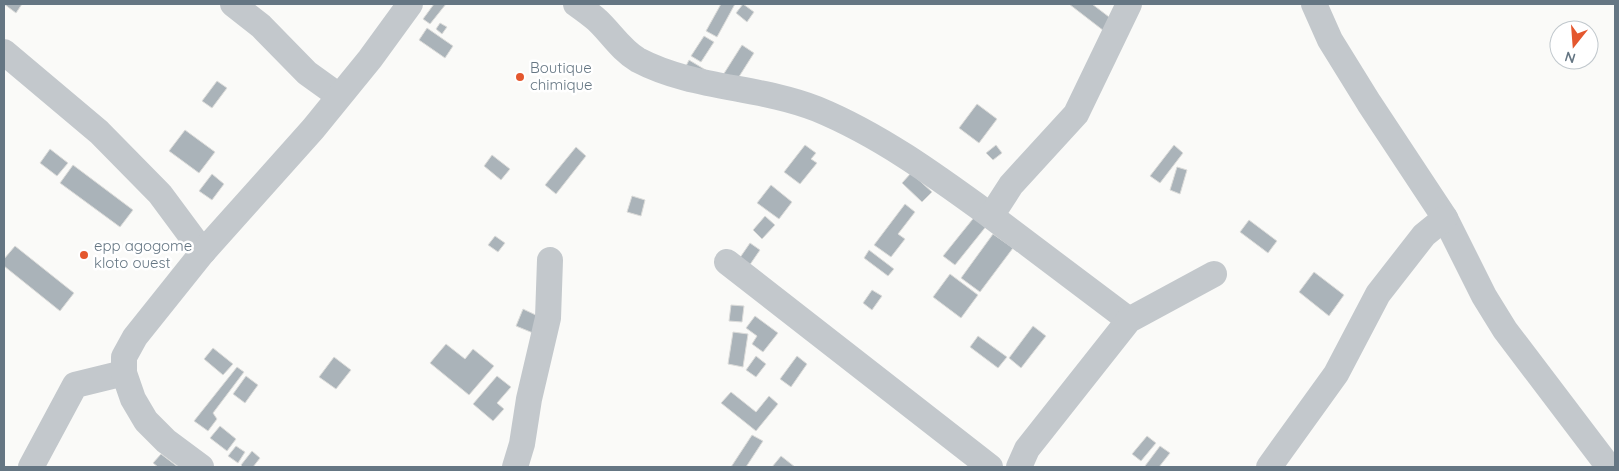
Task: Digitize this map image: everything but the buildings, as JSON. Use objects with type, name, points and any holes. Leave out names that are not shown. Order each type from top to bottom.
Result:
[{"type":"street","points":[[233,4],[261,26],[307,73],[339,96]]},
{"type":"street","points":[[201,467],[166,441],[146,421],[133,398],[124,373],[124,357],[135,337],[203,252],[313,129],[370,59],[410,4]]},
{"type":"street","points":[[576,4],[597,21],[623,49],[636,59],[663,71],[716,85],[781,97],[816,109],[860,130],[928,170],[1128,320]]},
{"type":"street","points":[[991,216],[1012,185],[1076,114],[1128,4]]},
{"type":"street","points":[[1314,4],[1335,48],[1404,158],[1445,218],[1484,296],[1505,330],[1609,467]]},
{"type":"street","points":[[4,52],[99,132],[160,194],[203,252]]},
{"type":"street","points":[[1269,467],[1336,374],[1378,294],[1424,235],[1445,218]]},
{"type":"street","points":[[515,467],[548,318],[550,260]]},
{"type":"street","points":[[727,262],[990,467]]},
{"type":"street","points":[[1019,467],[1027,449],[1128,320],[1214,274]]},
{"type":"street","points":[[31,467],[75,385],[124,373]]},
{"type":"place","name":"Boutique chimique","points":[[520,77]]},
{"type":"place","name":"epp agogome kloto ouest","points":[[84,255]]}]
